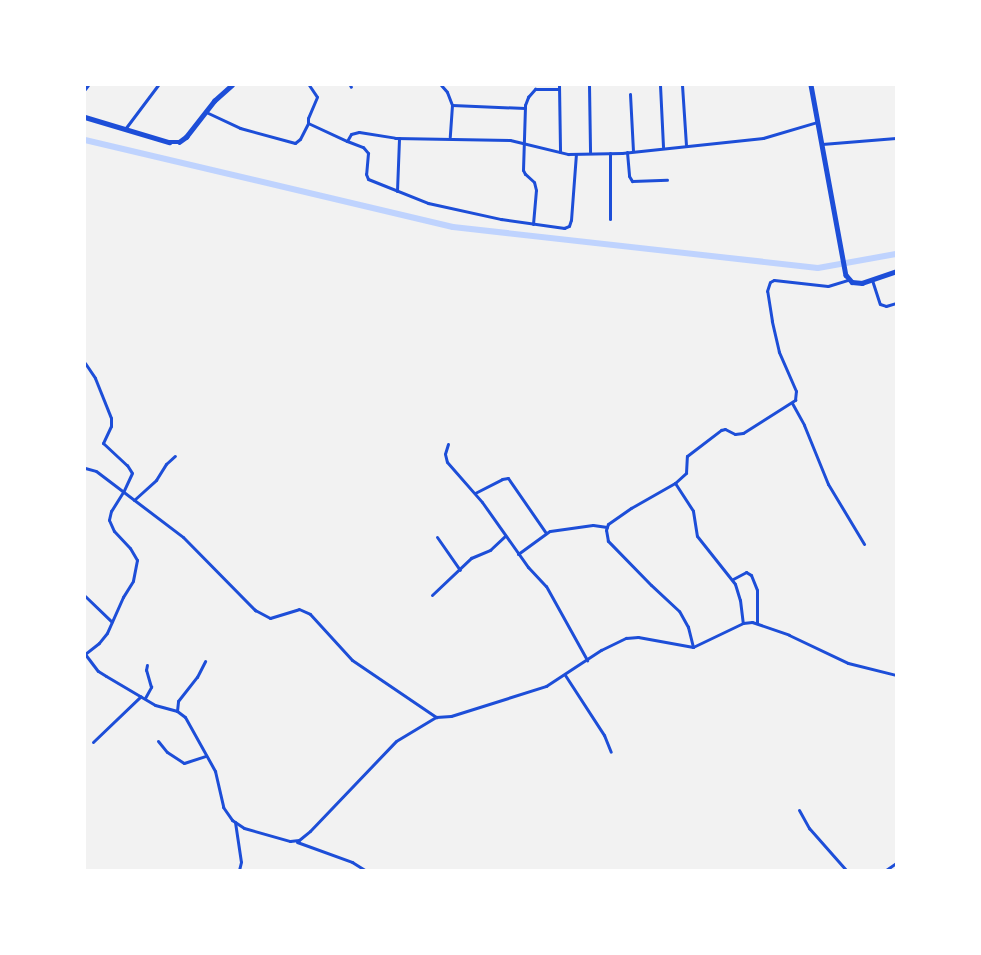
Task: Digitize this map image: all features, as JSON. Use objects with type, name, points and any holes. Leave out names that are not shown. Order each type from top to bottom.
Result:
[{"type":"street","points":[[85,89],[88,85]]},
{"type":"street","points":[[124,129],[158,85]]},
{"type":"street","points":[[85,117],[169,142],[179,142],[186,137],[206,112],[232,85]]},
{"type":"street","points":[[206,112],[240,128],[291,143],[298,142],[317,97],[309,85]]},
{"type":"street","points":[[441,85],[447,92],[452,105],[450,137]]},
{"type":"street","points":[[589,85],[590,152]]},
{"type":"street","points":[[660,85],[663,148]]},
{"type":"street","points":[[682,85],[686,145]]},
{"type":"street","points":[[812,85],[842,260],[847,277],[856,283],[872,280],[896,271]]},
{"type":"street","points":[[533,224],[536,190],[533,179],[524,173],[525,108],[528,97],[535,89],[559,87],[560,152]]},
{"type":"street","points":[[630,94],[634,151]]},
{"type":"street","points":[[452,105],[525,108]]},
{"type":"street","points":[[308,122],[362,147],[368,153],[366,174],[368,180],[428,203],[501,219],[564,228],[569,226],[576,154]]},
{"type":"street","points":[[347,141],[351,134],[359,132],[399,138],[450,137],[525,143],[576,154],[590,152],[610,153],[763,138],[818,122]]},
{"type":"street","points":[[397,191],[399,138]]},
{"type":"street","points":[[822,144],[896,138]]},
{"type":"street","points":[[627,152],[629,176],[632,180],[668,180]]},
{"type":"street","points":[[610,153],[610,218]]},
{"type":"street","points":[[694,646],[680,611],[651,585],[608,541],[607,527],[614,518],[675,483],[686,472],[687,456],[716,433],[725,429],[735,434],[743,433],[795,400],[796,391],[780,352],[767,286],[774,280],[828,286],[847,277]]},
{"type":"street","points":[[872,280],[880,304],[886,306],[896,303]]},
{"type":"street","points":[[85,363],[95,378],[111,418],[111,426],[104,443],[127,465],[132,473],[111,511],[110,523],[134,553],[137,560],[133,582],[123,597],[102,641],[85,654],[98,671],[155,705],[177,711],[185,717],[215,771],[223,807],[235,822],[260,834],[295,841],[352,862],[365,870]]},
{"type":"street","points":[[792,403],[804,425],[828,484],[864,544]]},
{"type":"street","points":[[448,444],[445,454],[447,462],[474,493],[518,554],[546,586],[587,660]]},
{"type":"street","points":[[134,500],[156,480],[166,464],[175,456]]},
{"type":"street","points":[[85,468],[96,471],[183,537],[255,610],[270,618],[299,609],[310,614],[352,660],[436,717]]},
{"type":"street","points":[[474,493],[502,479],[508,478],[546,533]]},
{"type":"street","points":[[675,483],[693,511],[697,536],[733,579],[740,600],[743,623]]},
{"type":"street","points":[[518,554],[546,533],[588,526],[607,527]]},
{"type":"street","points":[[432,595],[471,558],[490,550],[505,536]]},
{"type":"street","points":[[436,537],[460,570]]},
{"type":"street","points":[[733,579],[746,572],[751,575],[757,590],[757,622]]},
{"type":"street","points":[[85,596],[112,622]]},
{"type":"street","points":[[295,841],[310,831],[396,742],[436,717],[451,716],[540,689],[565,675],[609,645],[626,638],[638,637],[694,646],[743,623],[757,622],[822,649],[848,663],[896,676]]},
{"type":"street","points":[[177,711],[178,701],[197,677],[200,666],[205,661]]},
{"type":"street","points":[[93,742],[143,698],[151,687],[146,673],[147,665]]},
{"type":"street","points":[[565,675],[604,735],[611,752]]},
{"type":"street","points":[[158,741],[167,752],[184,763],[206,756]]},
{"type":"street","points":[[799,810],[809,828],[846,870]]},
{"type":"street","points":[[235,822],[242,862],[239,870]]},
{"type":"street","points":[[886,870],[896,863]]},
{"type":"waterway","points":[[85,140],[453,227],[818,268],[896,254]]}]
